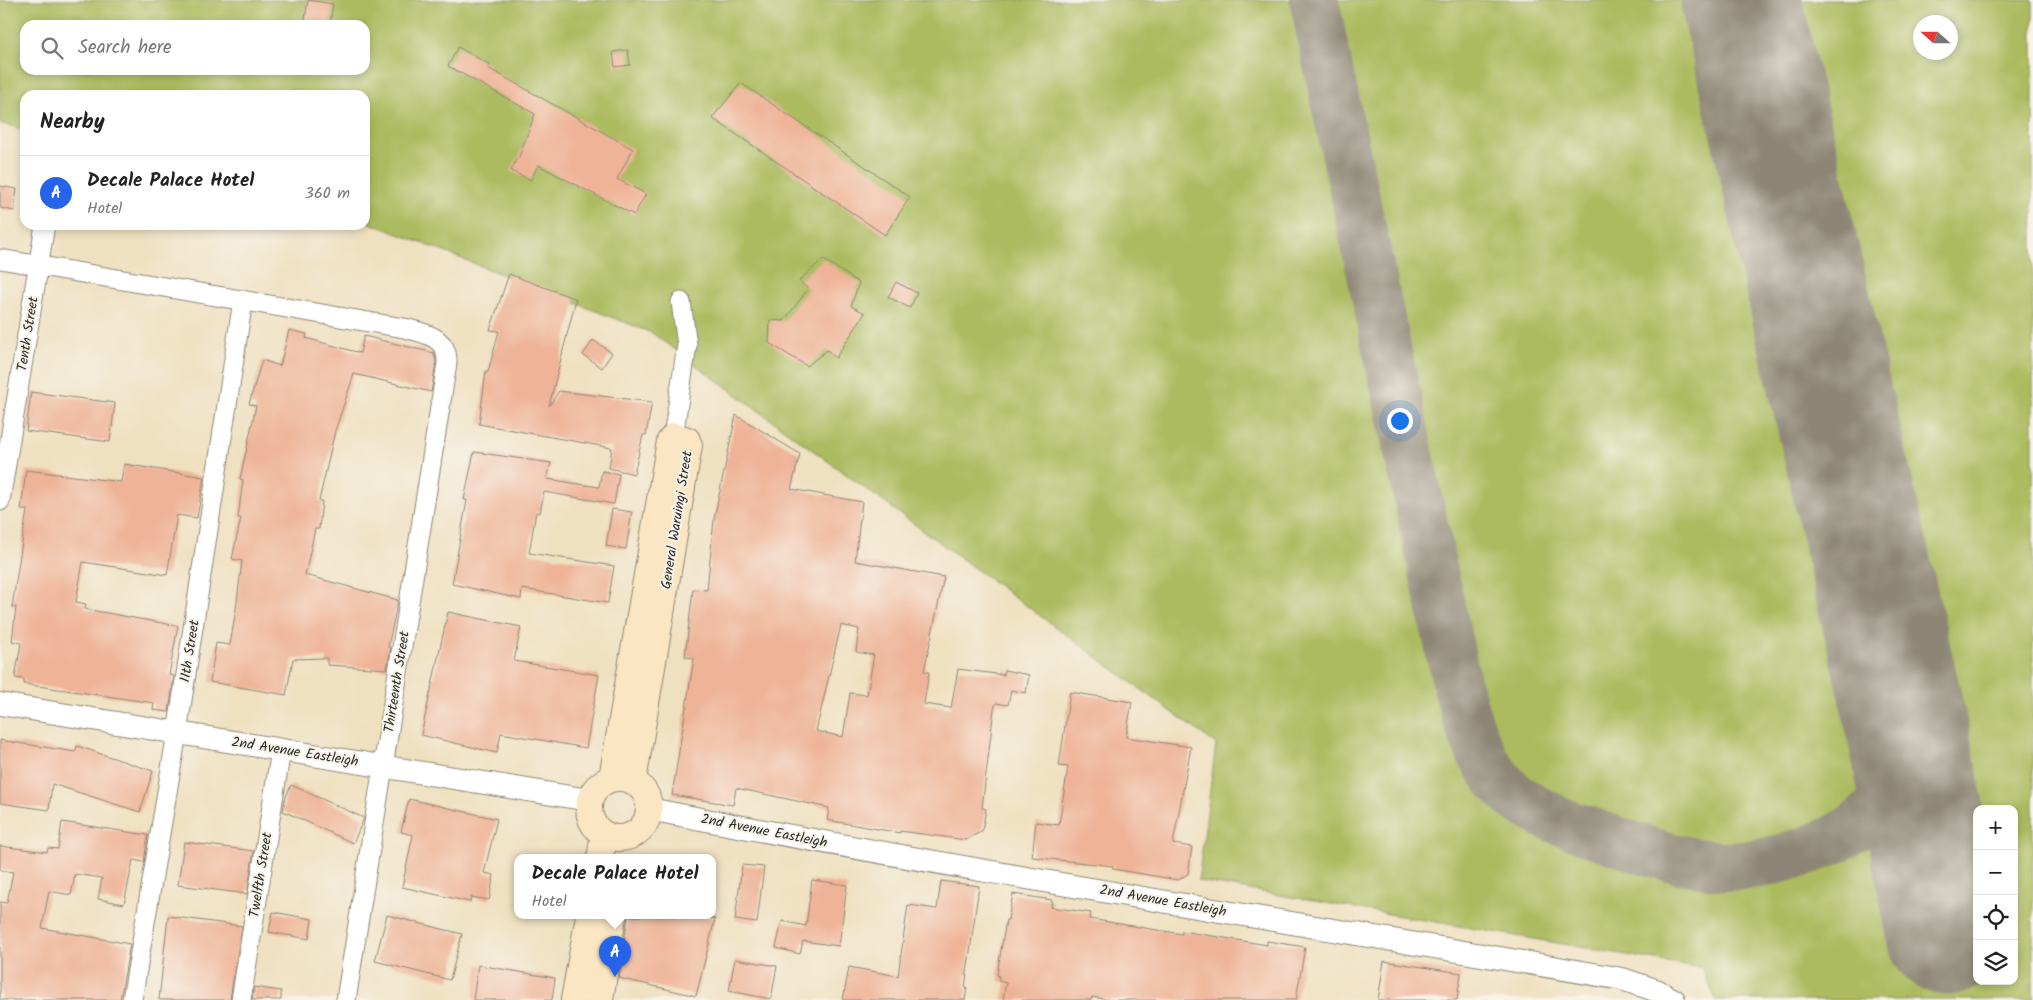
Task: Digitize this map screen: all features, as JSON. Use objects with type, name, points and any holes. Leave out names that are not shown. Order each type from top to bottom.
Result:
[{"type":"main road","name":"General Waruingi Street","points":[[623,780],[689,445],[688,440],[673,437]]},
{"type":"main road","points":[[623,780],[645,793],[649,809],[647,819],[642,828],[634,835],[612,847],[590,820],[589,800],[597,786],[623,780]]},
{"type":"main road","points":[[574,1000],[588,919]]},
{"type":"main road","points":[[600,1000],[613,919]]},
{"type":"street","name":"Tenth Street","points":[[0,501],[44,230]]},
{"type":"street","points":[[0,259],[243,300]]},
{"type":"street","name":"Thirteenth Street","points":[[243,300],[417,331],[439,340],[447,354],[346,1000]]},
{"type":"street","name":"11th Street","points":[[132,1000],[177,733],[243,300]]},
{"type":"street","points":[[673,437],[687,345],[681,302]]},
{"type":"street","name":"2nd Avenue Eastleigh","points":[[0,704],[589,800]]},
{"type":"street","name":"Twelfth Street","points":[[241,1000],[281,750]]},
{"type":"street","name":"2nd Avenue Eastleigh","points":[[649,809],[803,839],[1187,907],[1622,979],[1658,991],[1674,1000]]},
{"type":"green space","points":[[0,0],[2033,0],[2033,1000],[1716,1000],[1702,968],[1198,881],[1216,744],[652,333],[370,223],[370,90],[20,90],[20,129],[0,123]]},
{"type":"building","points":[[308,0],[333,4],[331,20],[305,20]]},
{"type":"building","points":[[458,47],[490,65],[488,68],[633,149],[617,179],[646,194],[634,215],[538,165],[531,180],[511,171],[518,159],[535,114],[448,66]]},
{"type":"building","points":[[628,50],[630,65],[615,67],[613,52]]},
{"type":"building","points":[[741,83],[910,197],[885,235],[712,118]]},
{"type":"building","points":[[0,186],[17,189],[14,211],[0,208]]},
{"type":"building","points":[[823,259],[859,283],[851,306],[865,313],[836,358],[827,350],[807,366],[769,343],[770,320],[784,321],[808,289],[799,281]]},
{"type":"building","points":[[509,274],[576,299],[549,406],[559,391],[652,402],[646,435],[643,435],[634,474],[609,468],[612,448],[479,424],[486,371],[488,372],[499,331],[490,330]]},
{"type":"building","points":[[896,282],[917,293],[910,308],[888,297]]},
{"type":"building","points":[[289,330],[307,334],[306,338],[360,353],[364,336],[434,353],[436,363],[431,392],[354,374],[335,431],[319,501],[322,501],[319,529],[315,529],[305,575],[398,600],[388,647],[391,647],[387,669],[327,665],[327,658],[293,659],[286,695],[210,682],[216,643],[230,645],[236,609],[242,561],[232,559],[241,518],[238,518],[243,480],[240,479],[256,406],[249,404],[262,360],[280,366]]},
{"type":"building","points":[[593,340],[612,353],[602,368],[583,355]]},
{"type":"building","points":[[31,392],[115,403],[110,442],[26,431]]},
{"type":"building","points":[[736,415],[800,454],[791,489],[862,502],[855,561],[944,577],[924,671],[929,672],[924,704],[951,708],[958,669],[1004,675],[1004,670],[1029,675],[1026,693],[1011,690],[1008,705],[996,703],[994,709],[982,808],[986,809],[982,831],[966,840],[900,831],[900,833],[827,820],[829,808],[736,788],[733,805],[672,795],[694,658],[685,657],[693,589],[707,590],[714,519]],"holes":[[[841,625],[859,629],[856,652],[874,655],[867,695],[850,693],[843,737],[816,731]]]},
{"type":"building","points":[[474,452],[551,463],[547,479],[599,487],[602,471],[619,474],[614,504],[544,492],[540,513],[536,512],[529,553],[614,566],[608,603],[522,589],[521,599],[452,584],[467,500],[464,500]]},
{"type":"building","points":[[124,464],[204,477],[197,518],[177,515],[167,575],[83,562],[76,602],[86,604],[85,609],[178,626],[169,675],[174,676],[169,712],[153,710],[154,703],[24,684],[24,679],[15,678],[21,643],[12,641],[16,607],[12,607],[27,510],[21,510],[26,470],[121,482]]},
{"type":"building","points":[[612,509],[632,512],[626,549],[606,546]]},
{"type":"building","points":[[448,612],[521,627],[514,661],[599,675],[586,748],[501,733],[497,753],[421,735]]},
{"type":"building","points":[[1070,692],[1132,702],[1126,737],[1191,747],[1173,844],[1192,847],[1188,874],[1178,880],[1113,869],[1113,866],[1032,857],[1036,822],[1059,825],[1068,767],[1059,766]]},
{"type":"building","points":[[0,740],[75,752],[77,746],[153,771],[140,812],[52,784],[49,810],[0,803]]},
{"type":"building","points":[[291,785],[364,818],[353,843],[283,811],[285,799]]},
{"type":"building","points":[[409,799],[497,819],[484,873],[494,875],[489,900],[471,897],[470,902],[402,887],[413,835],[401,832]]},
{"type":"building","points":[[62,822],[148,835],[144,862],[133,860],[124,904],[98,899],[102,878],[75,874],[71,895],[49,891],[42,928],[130,944],[120,1000],[0,1000],[0,902],[7,903],[13,872],[0,870],[0,846],[47,852],[48,848],[58,849]]},
{"type":"building","points":[[184,842],[254,851],[247,894],[178,885]]},
{"type":"building","points":[[742,865],[764,867],[757,923],[735,920]]},
{"type":"building","points":[[812,880],[847,885],[839,946],[803,941],[800,954],[776,948],[782,921],[806,926]]},
{"type":"building","points":[[941,881],[979,886],[965,987],[967,987],[965,1000],[843,1000],[849,967],[898,976],[908,905],[937,909]]},
{"type":"building","points":[[1013,894],[1052,900],[1051,907],[1091,913],[1090,919],[1182,934],[1182,931],[1267,945],[1267,941],[1305,947],[1296,1000],[1110,1000],[1092,997],[1091,1000],[1003,1000],[1006,983],[999,981],[999,976],[997,975],[1006,920],[1008,920]]},
{"type":"building","points":[[273,912],[312,919],[309,939],[269,932]]},
{"type":"building","points":[[387,915],[462,934],[450,980],[375,961]]},
{"type":"building","points":[[168,916],[242,926],[230,1000],[159,1000]]},
{"type":"building","points":[[628,919],[715,919],[696,996],[619,978]]},
{"type":"building","points":[[735,959],[777,966],[771,999],[729,991]]},
{"type":"building","points":[[1384,961],[1461,973],[1457,1000],[1378,1000]]},
{"type":"building","points":[[478,965],[555,978],[552,1000],[473,1000]]},
{"type":"building","points":[[254,987],[281,991],[281,1000],[252,1000]]},
{"type":"taxiway","points":[[1314,0],[1458,689],[1477,743],[1498,780],[1528,805],[1563,822],[1661,855],[1692,862],[1724,866],[1762,863],[1799,853],[1845,834],[1879,806],[1891,788],[1899,768],[1904,744],[1905,718]]},
{"type":"runway","points":[[1741,0],[1905,718],[1948,935]]},
{"type":"place","name":"Decale Palace Hotel","points":[[615,977]]}]
